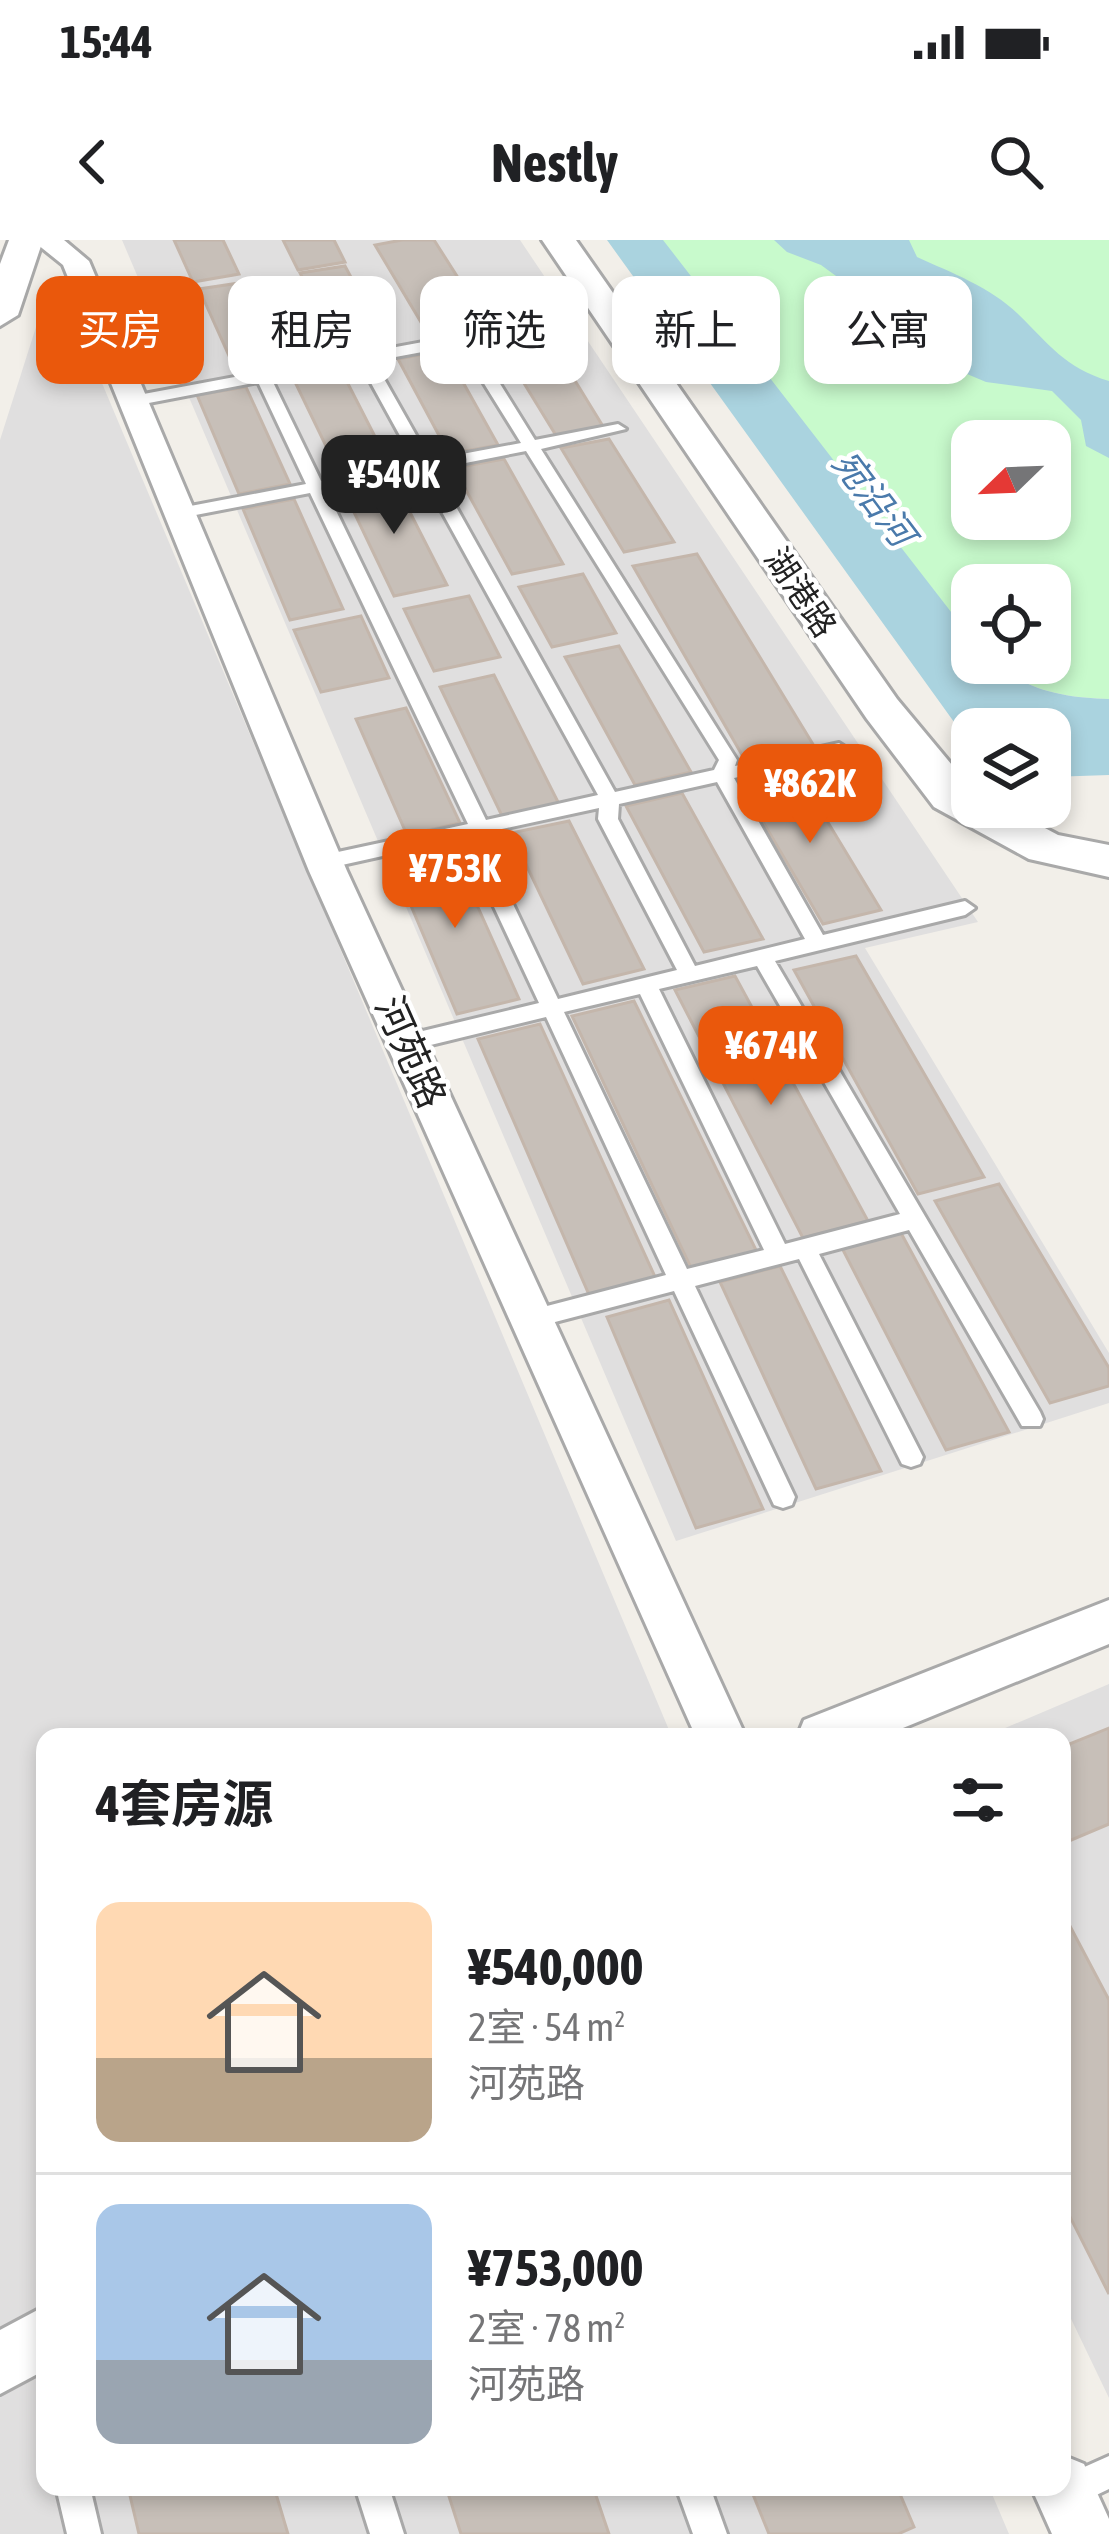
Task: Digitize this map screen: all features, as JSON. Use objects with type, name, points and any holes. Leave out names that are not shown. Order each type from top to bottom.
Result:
[{"type":"street","points":[[0,315],[26,240]]},
{"type":"street","name":"河苑路","points":[[46,240],[75,261],[324,862],[717,1728]]},
{"type":"street","name":"湖港路","points":[[559,240],[882,709],[950,796],[1045,848],[1109,861]]},
{"type":"street","points":[[844,1728],[1109,1622]]},
{"type":"lane","points":[[134,401],[228,383]]},
{"type":"lane","points":[[265,384],[480,828],[475,844],[783,1497]]},
{"type":"lane","points":[[379,384],[610,800],[608,819],[689,974]]},
{"type":"lane","points":[[491,384],[728,760],[722,775]]},
{"type":"lane","points":[[180,513],[618,429]]},
{"type":"lane","points":[[324,862],[838,749]]},
{"type":"lane","points":[[722,775],[817,943]]},
{"type":"lane","points":[[406,1043],[965,908]]},
{"type":"lane","points":[[762,957],[1031,1419]]},
{"type":"lane","points":[[646,985],[778,1254]]},
{"type":"lane","points":[[532,1319],[917,1219]]},
{"type":"lane","points":[[803,1247],[911,1457]]},
{"type":"lane","points":[[75,2496],[84,2534]]},
{"type":"lane","points":[[375,2496],[386,2534]]},
{"type":"lane","points":[[696,2496],[710,2534]]},
{"type":"shaded area","points":[[122,240],[520,240],[544,276],[420,276],[420,384],[588,384],[588,341],[612,384],[617,384],[978,922],[865,948],[1109,1353],[1109,1403],[676,1541],[183,384],[204,384],[204,276],[137,276]]},
{"type":"shaded area","points":[[36,327],[36,384],[102,384],[668,1728],[36,1728],[36,2496],[993,2496],[1009,2534],[0,2534],[0,440]]},
{"type":"shaded area","points":[[1109,1684],[1109,2398],[1071,2319],[1071,1728],[1005,1728]]},
{"type":"green space","points":[[628,240],[1109,240],[1109,699],[1049,692],[1029,684],[1071,684],[1071,564],[951,564],[951,615],[752,384],[780,384],[780,276],[659,276]]},
{"type":"water","points":[[607,240],[663,240],[691,276],[633,276]]},
{"type":"water","points":[[774,240],[909,240],[917,257],[959,276],[836,276],[787,252]]},
{"type":"water","points":[[972,282],[1018,314],[1069,362],[1109,381],[1109,458],[1086,446],[1081,420],[1052,391],[972,376]]},
{"type":"water","points":[[711,384],[775,384],[951,612],[951,684],[1029,684],[1049,692],[1109,699],[1109,775],[1071,776],[1071,708],[951,708],[951,718]]},
{"type":"building","points":[[174,240],[223,240],[239,274],[204,280],[204,276],[190,276]]},
{"type":"building","points":[[283,240],[334,240],[345,262],[298,270]]},
{"type":"building","points":[[434,240],[457,276],[420,276],[420,321],[396,276],[375,245]]},
{"type":"building","points":[[345,266],[350,276],[302,276]]},
{"type":"building","points":[[228,285],[228,354],[204,300],[204,288]]},
{"type":"building","points":[[420,355],[420,384],[464,384],[498,445],[449,454],[398,359]]},
{"type":"building","points":[[296,384],[348,384],[391,468],[341,477]]},
{"type":"building","points":[[525,384],[577,384],[604,428],[557,437]]},
{"type":"building","points":[[246,387],[290,484],[239,494],[197,395]]},
{"type":"building","points":[[609,439],[674,542],[624,552],[561,448]]},
{"type":"building","points":[[504,459],[563,564],[512,574],[454,468]]},
{"type":"building","points":[[392,477],[447,585],[394,596],[342,487]]},
{"type":"building","points":[[294,499],[343,609],[290,620],[243,509]]},
{"type":"building","points":[[697,554],[814,746],[745,760],[633,566]]},
{"type":"building","points":[[583,574],[616,633],[552,647],[519,587]]},
{"type":"building","points":[[469,596],[500,657],[434,671],[404,609]]},
{"type":"building","points":[[361,616],[389,678],[321,692],[294,630]]},
{"type":"building","points":[[619,646],[691,772],[635,785],[565,657]]},
{"type":"building","points":[[494,675],[560,806],[503,818],[440,687]]},
{"type":"building","points":[[406,708],[460,823],[407,835],[356,719]]},
{"type":"building","points":[[795,768],[881,910],[823,924],[739,781]]},
{"type":"building","points":[[682,793],[763,939],[704,952],[626,806]]},
{"type":"building","points":[[569,821],[644,969],[583,984],[511,833]]},
{"type":"building","points":[[451,847],[519,999],[457,1014],[392,861]]},
{"type":"building","points":[[856,956],[984,1177],[918,1194],[794,970]]},
{"type":"building","points":[[735,976],[868,1221],[803,1238],[675,990]]},
{"type":"building","points":[[634,1001],[757,1252],[692,1270],[572,1016]]},
{"type":"building","points":[[540,1024],[656,1279],[590,1297],[478,1039]]},
{"type":"building","points":[[999,1184],[1109,1368],[1109,1386],[1050,1403],[935,1201]]},
{"type":"building","points":[[901,1233],[1009,1432],[946,1450],[842,1248]]},
{"type":"building","points":[[780,1266],[881,1471],[816,1489],[720,1282]]},
{"type":"building","points":[[669,1300],[763,1509],[696,1528],[607,1317]]},
{"type":"building","points":[[1109,1728],[1109,1824],[1071,1840],[1071,1743]]},
{"type":"building","points":[[1071,1928],[1109,2000],[1109,2294],[1071,2219]]},
{"type":"building","points":[[130,2496],[277,2496],[288,2534],[139,2534]]},
{"type":"building","points":[[449,2496],[596,2496],[609,2534],[461,2534]]},
{"type":"building","points":[[754,2496],[901,2496],[914,2527],[898,2534],[769,2534]]},
{"type":"water label","name":"宛沿河","points":[[874,498]]}]
